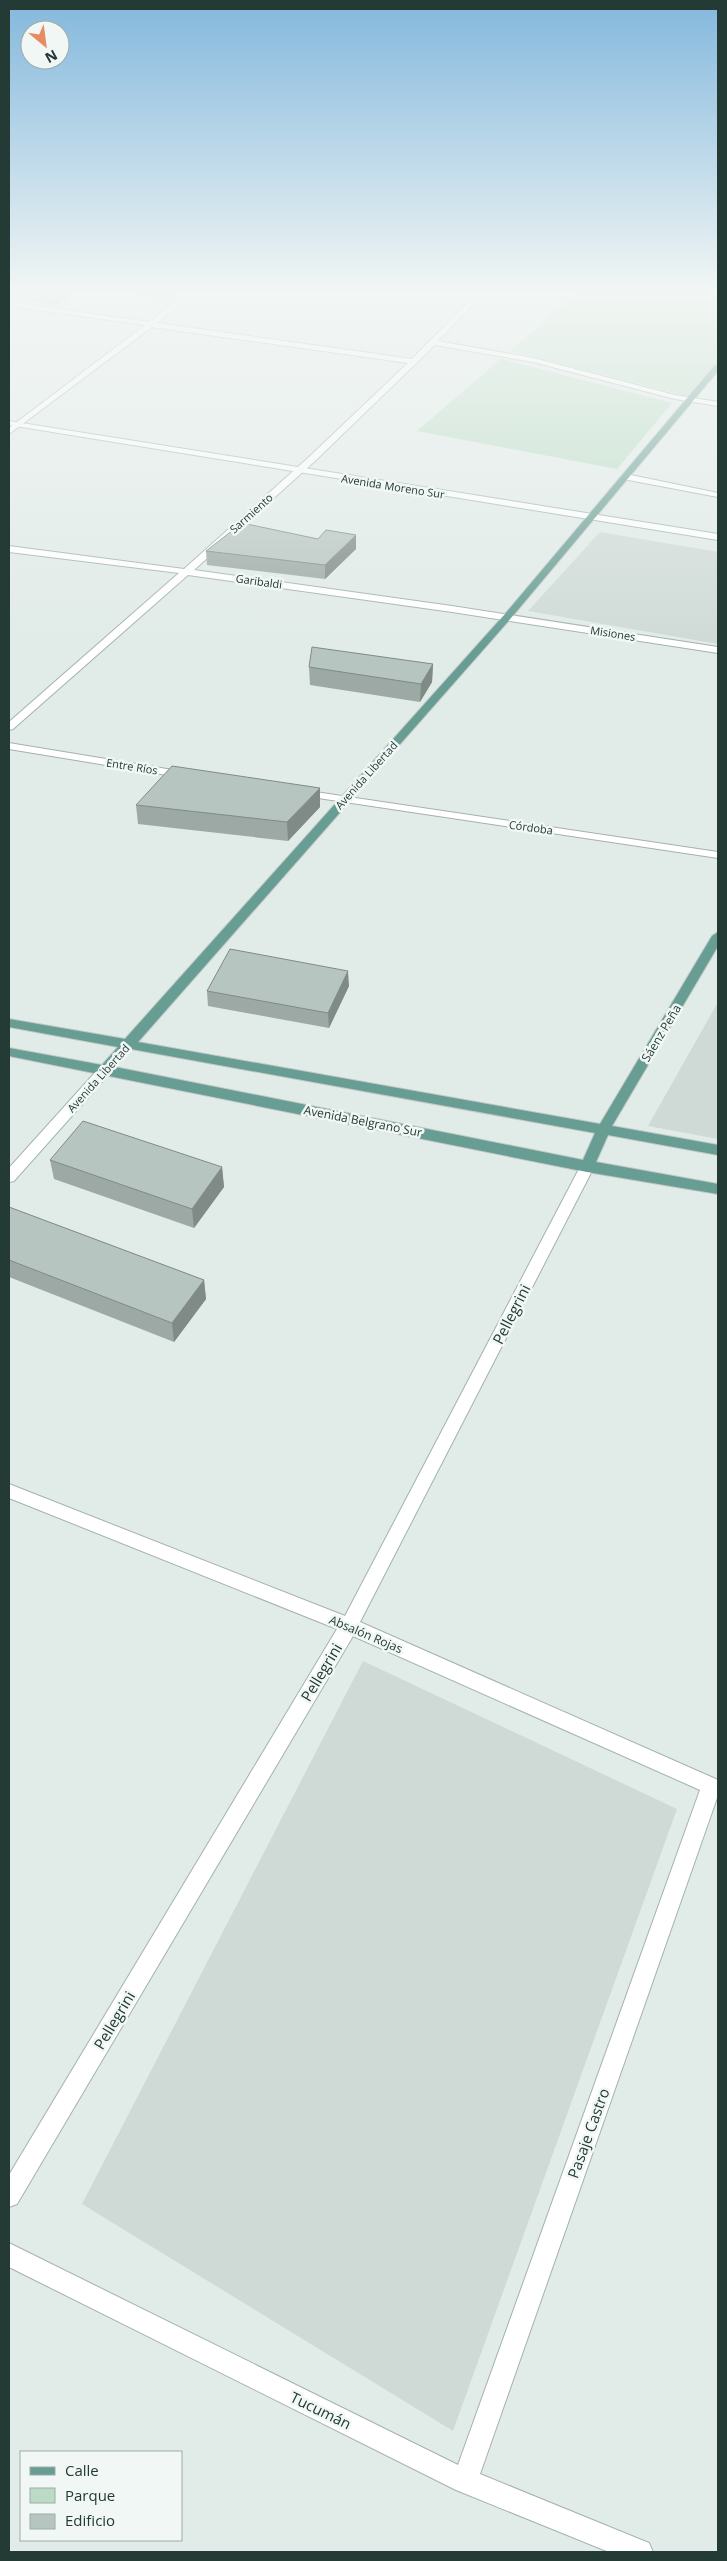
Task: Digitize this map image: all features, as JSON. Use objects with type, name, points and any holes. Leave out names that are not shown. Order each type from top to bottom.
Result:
[{"type":"main road","name":"Avenida Libertad","points":[[106,1069],[508,616],[593,517],[682,409]]},
{"type":"main road","name":"Sáenz Peña","points":[[604,1130],[718,936]]},
{"type":"main road","points":[[9,1023],[718,1150]]},
{"type":"main road","name":"Avenida Belgrano Sur","points":[[9,1052],[106,1069],[587,1167],[718,1189]]},
{"type":"main road","name":"Pellegrini","points":[[587,1167],[604,1130]]},
{"type":"street","points":[[9,432],[41,409]]},
{"type":"street","name":"Sarmiento","points":[[9,727],[298,471],[365,409]]},
{"type":"street","name":"Avenida Moreno Sur","points":[[9,423],[718,538]]},
{"type":"street","points":[[626,477],[718,495]]},
{"type":"street","name":"Garibaldi","points":[[9,549],[186,571],[508,616]]},
{"type":"street","name":"Misiones","points":[[508,616],[718,650]]},
{"type":"street","name":"Entre Ríos","points":[[9,746],[196,776]]},
{"type":"street","points":[[294,792],[344,800]]},
{"type":"street","name":"Córdoba","points":[[344,800],[718,854]]},
{"type":"street","name":"Avenida Libertad","points":[[9,1177],[106,1069]]},
{"type":"street","name":"Pellegrini","points":[[9,2196],[349,1626],[587,1167]]},
{"type":"street","name":"Absalón Rojas","points":[[9,1491],[349,1626],[715,1788]]},
{"type":"street","name":"Pasaje Castro","points":[[465,2481],[715,1788]]},
{"type":"street","name":"Tucumán","points":[[9,2255],[465,2481],[640,2552]]},
{"type":"shaded area","points":[[600,532],[718,552],[718,644],[528,611]]},
{"type":"shaded area","points":[[718,1002],[718,1139],[648,1126]]},
{"type":"shaded area","points":[[363,1661],[677,1809],[453,2431],[82,2204]]},
{"type":"green space","points":[[443,409],[667,409],[617,469],[417,431]]},
{"type":"building","points":[[242,523],[318,539],[326,530],[356,535],[325,565],[206,551]]},
{"type":"building","points":[[312,647],[433,664],[421,684],[309,667]]},
{"type":"building","points":[[172,766],[320,788],[287,822],[136,805]]},
{"type":"building","points":[[230,949],[348,971],[328,1013],[207,991]]},
{"type":"building","points":[[83,1121],[222,1167],[192,1209],[50,1160]]},
{"type":"building","points":[[9,1207],[204,1280],[172,1323],[9,1260]]}]
